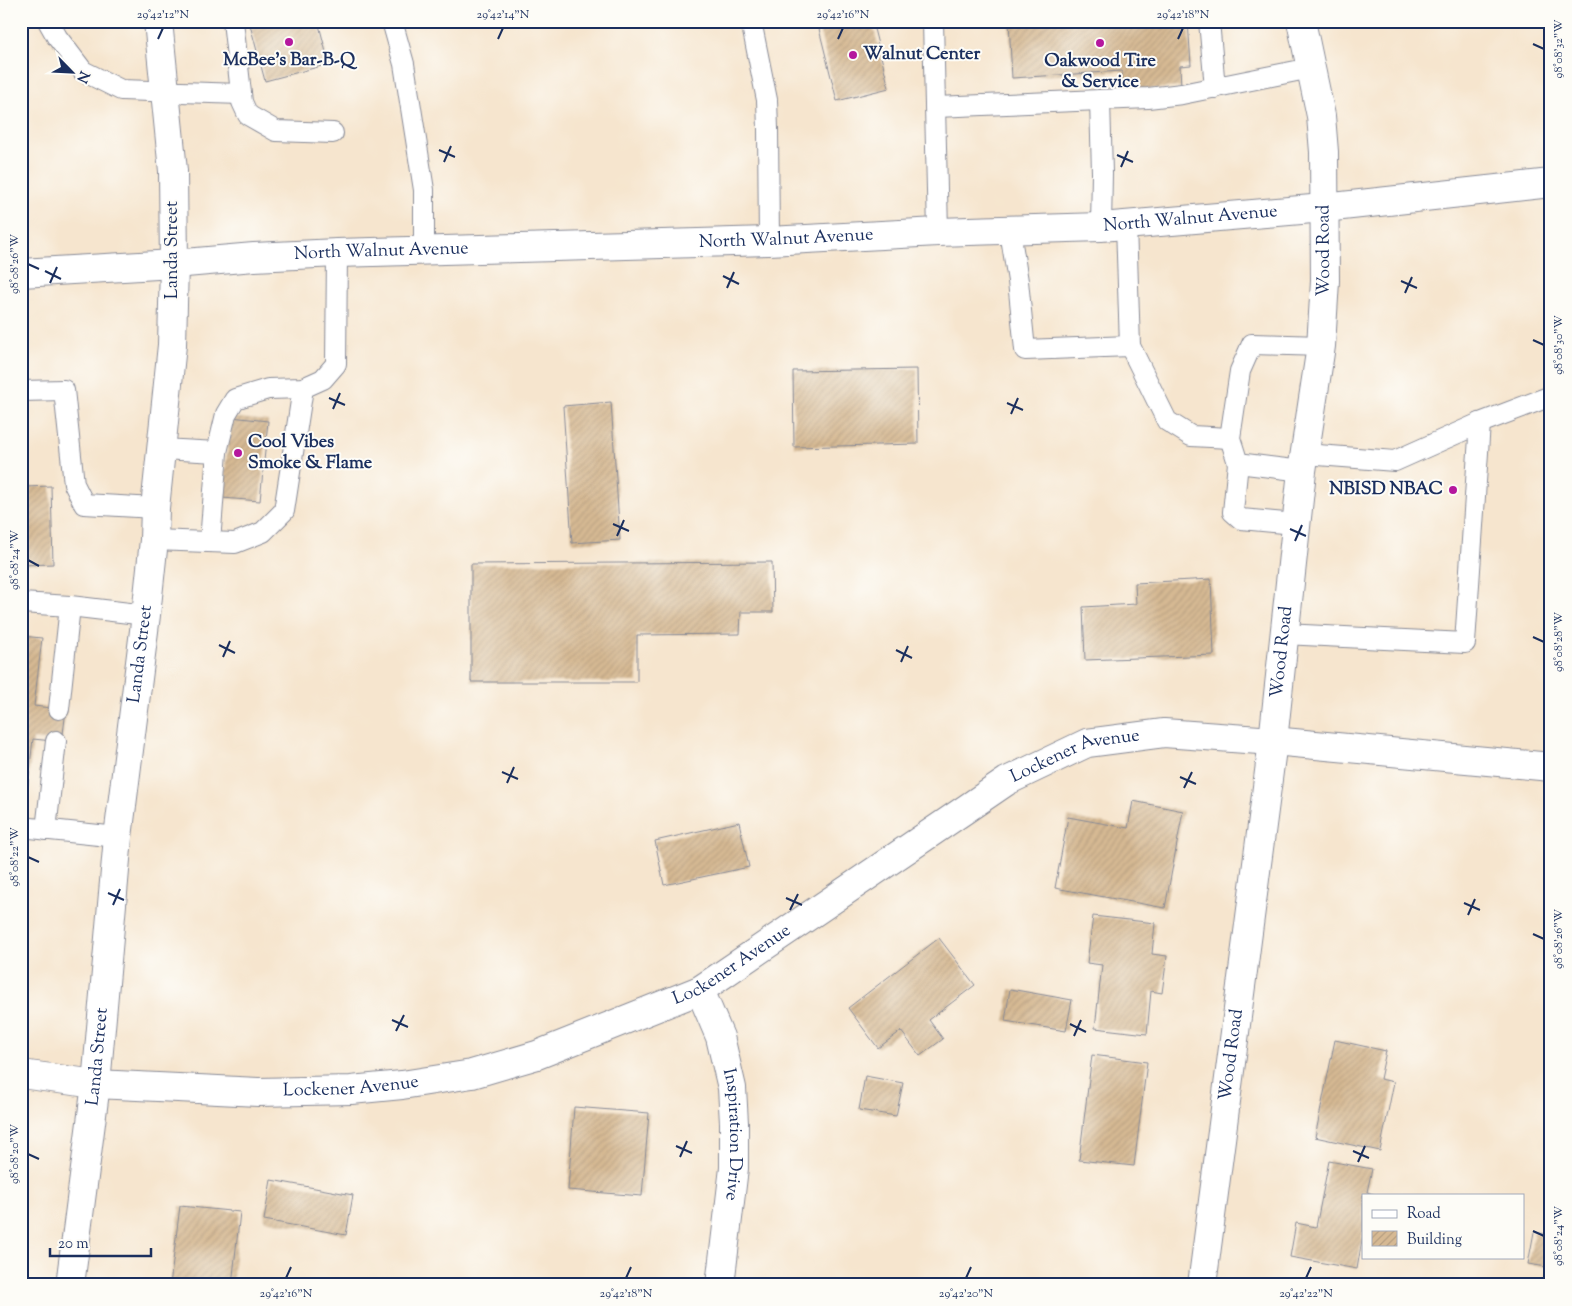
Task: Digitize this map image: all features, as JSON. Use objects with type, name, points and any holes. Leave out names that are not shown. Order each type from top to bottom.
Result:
[{"type":"street","name":"Landa Street","points":[[70,1285],[96,1084],[118,837],[146,615],[172,345],[174,264],[173,171],[158,21]]},
{"type":"street","name":"Wood Road","points":[[1202,1285],[1273,741],[1296,524],[1321,346],[1325,281],[1322,116],[1301,21]]},
{"type":"street","name":"North Walnut Avenue","points":[[21,273],[338,253],[769,241],[938,232],[1114,226],[1324,208],[1551,182]]},
{"type":"street","name":"Lockener Avenue","points":[[21,1074],[96,1084],[258,1092],[351,1090],[410,1084],[472,1074],[537,1055],[700,990],[1007,781],[1088,743],[1164,733],[1273,741],[1551,767]]},
{"type":"street","name":"Inspiration Drive","points":[[700,990],[720,1037],[732,1088],[734,1168],[720,1285]]},
{"type":"lane","points":[[48,21],[57,37],[83,71],[120,90],[241,94]]},
{"type":"lane","points":[[233,21],[242,102],[248,115],[276,132],[333,133]]},
{"type":"lane","points":[[392,21],[404,64],[424,190],[424,250]]},
{"type":"lane","points":[[750,21],[767,100],[769,241]]},
{"type":"lane","points":[[933,21],[938,232]]},
{"type":"lane","points":[[1209,21],[1214,88]]},
{"type":"lane","points":[[936,107],[1148,98],[1182,94],[1311,68]]},
{"type":"lane","points":[[1100,100],[1102,174],[1114,226],[1130,346],[1167,421],[1191,436],[1230,438]]},
{"type":"lane","points":[[1010,230],[1018,281],[1025,350],[1130,346]]},
{"type":"lane","points":[[210,542],[217,452],[226,414],[235,399],[268,389],[304,388],[323,379],[336,364],[338,253]]},
{"type":"lane","points":[[1296,524],[1241,519],[1233,512],[1238,463],[1230,438],[1240,371],[1252,344],[1321,346]]},
{"type":"lane","points":[[154,540],[235,543],[263,532],[284,512],[304,388]]},
{"type":"lane","points":[[21,391],[64,390],[74,484],[84,504],[155,508]]},
{"type":"lane","points":[[1238,463],[1395,462],[1480,423],[1551,396]]},
{"type":"lane","points":[[1284,634],[1465,643],[1480,423]]},
{"type":"lane","points":[[162,449],[217,452]]},
{"type":"lane","points":[[21,603],[70,606],[146,615]]},
{"type":"lane","points":[[59,709],[70,606]]},
{"type":"lane","points":[[46,830],[56,741]]},
{"type":"lane","points":[[21,827],[118,837]]},
{"type":"building","name":"McBee's Bar-B-Q","points":[[249,21],[318,21],[329,64],[265,81]]},
{"type":"building","name":"Walnut Center","points":[[817,21],[872,21],[889,88],[837,101]]},
{"type":"building","name":"Oakwood Tire & Service","points":[[1009,21],[1188,21],[1191,65],[1180,66],[1181,87],[1123,91],[1122,71],[1012,78]]},
{"type":"building","points":[[917,369],[918,444],[794,447],[793,371]]},
{"type":"building","points":[[611,402],[620,540],[572,543],[563,406]]},
{"type":"building","points":[[231,417],[268,421],[260,501],[222,498]]},
{"type":"building","points":[[21,418],[23,418],[25,487],[51,486],[53,564],[21,565]]},
{"type":"building","points":[[772,562],[773,612],[741,612],[740,634],[637,635],[637,682],[471,682],[471,564]]},
{"type":"building","points":[[1211,579],[1214,655],[1085,660],[1083,607],[1136,604],[1135,583]]},
{"type":"building","points":[[21,636],[42,638],[34,706],[66,710],[62,742],[33,739],[25,809],[21,808]]},
{"type":"building","points":[[1133,801],[1183,811],[1165,908],[1055,888],[1068,817],[1128,828]]},
{"type":"building","points":[[739,822],[749,867],[664,885],[655,841]]},
{"type":"building","points":[[1551,861],[1551,880],[1547,879]]},
{"type":"building","points":[[1093,916],[1155,923],[1152,954],[1167,956],[1162,993],[1151,991],[1147,1034],[1095,1028],[1102,965],[1087,963]]},
{"type":"building","points":[[939,938],[975,985],[929,1020],[943,1039],[920,1056],[901,1031],[878,1048],[848,1008]]},
{"type":"building","points":[[1010,989],[1072,1000],[1066,1031],[1005,1021]]},
{"type":"building","points":[[1335,1040],[1386,1051],[1380,1079],[1394,1082],[1380,1151],[1315,1137]]},
{"type":"building","points":[[1092,1055],[1147,1062],[1134,1166],[1079,1160]]},
{"type":"building","points":[[865,1076],[903,1083],[896,1116],[859,1110]]},
{"type":"building","points":[[574,1107],[649,1113],[642,1196],[568,1190]]},
{"type":"building","points":[[1329,1161],[1372,1169],[1367,1192],[1373,1194],[1362,1194],[1362,1240],[1357,1269],[1290,1257],[1296,1223],[1316,1227]]},
{"type":"building","points":[[271,1180],[353,1195],[346,1235],[264,1220]]},
{"type":"building","points":[[180,1206],[240,1212],[232,1285],[170,1285]]},
{"type":"building","points":[[1550,1212],[1551,1283],[1545,1282],[1547,1267],[1528,1264],[1534,1232],[1546,1234]]},
{"type":"place","name":"McBee's Bar-B-Q","points":[[289,42]]},
{"type":"place","name":"Oakwood Tire & Service","points":[[1100,43]]},
{"type":"place","name":"Walnut Center","points":[[853,55]]},
{"type":"place","name":"Cool Vibes Smoke & Flame","points":[[238,453]]},
{"type":"place","name":"NBISD NBAC","points":[[1453,490]]}]
